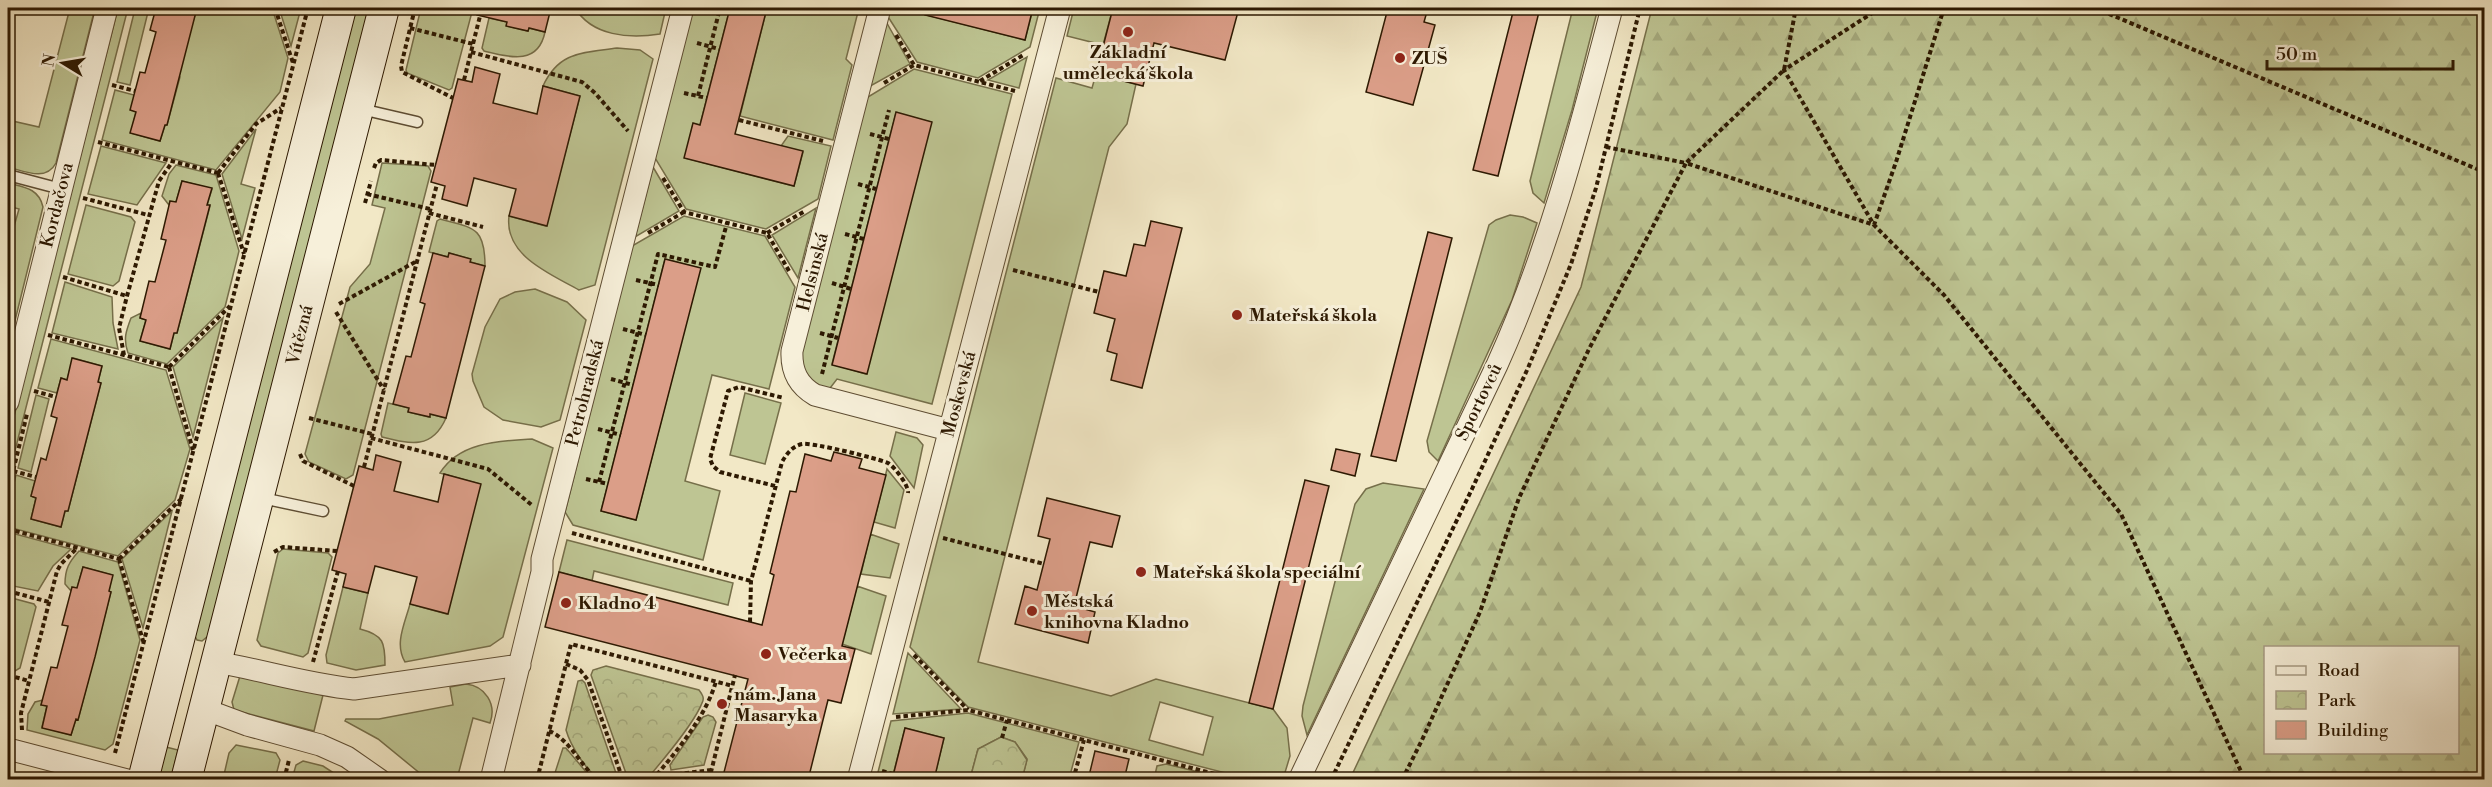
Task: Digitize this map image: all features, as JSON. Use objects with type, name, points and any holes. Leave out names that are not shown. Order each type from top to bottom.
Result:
[{"type":"main road","points":[[143,780],[341,8]]},
{"type":"main road","name":"Vítězná","points":[[186,780],[384,8]]},
{"type":"main road","points":[[174,655],[216,662]]},
{"type":"main road","points":[[163,699],[204,709]]},
{"type":"street","name":"Kordačova","points":[[9,389],[107,8]]},
{"type":"street","name":"Petrohradská","points":[[491,780],[519,665],[545,520],[622,248],[683,8]]},
{"type":"street","name":"Helsinská","points":[[816,395],[808,391],[797,379],[792,365],[792,351],[880,8]]},
{"type":"street","name":"Moskevská","points":[[858,780],[1060,8]]},
{"type":"street","name":"Sportovců","points":[[1299,780],[1497,365],[1525,298],[1555,214],[1612,8]]},
{"type":"street","points":[[816,395],[949,430]]},
{"type":"street","points":[[216,662],[326,686],[354,689],[519,665]]},
{"type":"street","points":[[204,709],[247,725],[320,745],[347,757],[380,780]]},
{"type":"street","points":[[15,742],[127,780]]},
{"type":"lane","points":[[358,108],[417,123]]},
{"type":"lane","points":[[8,175],[61,189]]},
{"type":"lane","points":[[259,497],[323,511]]},
{"type":"path","points":[[144,8],[156,10]]},
{"type":"path","points":[[275,8],[293,64]]},
{"type":"path","points":[[118,746],[308,8]]},
{"type":"path","points":[[415,8],[401,66],[402,72],[453,98]]},
{"type":"path","points":[[464,80],[482,8]]},
{"type":"path","points":[[698,96],[720,8]]},
{"type":"path","points":[[1796,8],[1784,70],[1874,225],[1944,295],[2121,514],[2245,780]]},
{"type":"path","points":[[1402,780],[1480,612],[1519,498],[1589,349],[1686,163],[1784,70],[1880,8]]},
{"type":"path","points":[[1874,225],[1944,8]]},
{"type":"path","points":[[2095,8],[2484,172]]},
{"type":"path","points":[[410,28],[473,44]]},
{"type":"path","points":[[979,82],[1032,50]]},
{"type":"path","points":[[471,52],[582,82],[629,132]]},
{"type":"path","points":[[857,99],[914,65],[1037,96]]},
{"type":"path","points":[[112,85],[135,91]]},
{"type":"path","points":[[218,173],[256,124],[281,108]]},
{"type":"path","points":[[816,395],[889,110]]},
{"type":"path","points":[[739,120],[825,141]]},
{"type":"path","points":[[98,142],[218,173]]},
{"type":"path","points":[[1606,147],[1686,163],[1874,225]]},
{"type":"path","points":[[646,151],[684,212],[767,233],[812,206]]},
{"type":"path","points":[[364,205],[374,165],[381,160],[436,165]]},
{"type":"path","points":[[124,355],[119,328],[127,296],[159,181],[173,161]]},
{"type":"path","points":[[218,173],[244,255]]},
{"type":"path","points":[[364,467],[437,184]]},
{"type":"path","points":[[367,194],[483,227]]},
{"type":"path","points":[[83,198],[148,215]]},
{"type":"path","points":[[622,248],[684,212]]},
{"type":"path","points":[[599,482],[658,254],[716,267],[727,223]]},
{"type":"path","points":[[767,233],[794,278]]},
{"type":"path","points":[[339,304],[417,261]]},
{"type":"path","points":[[994,266],[1099,292]]},
{"type":"path","points":[[63,277],[127,296]]},
{"type":"path","points":[[334,322],[342,293]]},
{"type":"path","points":[[169,367],[232,304]]},
{"type":"path","points":[[336,312],[384,390]]},
{"type":"path","points":[[48,335],[169,367]]},
{"type":"path","points":[[169,367],[194,453]]},
{"type":"path","points":[[776,486],[720,472],[713,466],[710,454],[725,398],[731,389],[739,387],[795,401]]},
{"type":"path","points":[[34,391],[56,397]]},
{"type":"path","points":[[306,430],[312,408]]},
{"type":"path","points":[[309,418],[488,469],[545,520],[751,581]]},
{"type":"path","points":[[750,622],[751,581],[785,456],[795,447],[807,444],[889,464],[908,487],[907,496]]},
{"type":"path","points":[[300,453],[303,461],[354,486]]},
{"type":"path","points":[[13,471],[36,477]]},
{"type":"path","points":[[119,559],[183,497]]},
{"type":"path","points":[[8,530],[119,559]]},
{"type":"path","points":[[923,532],[1044,564]]},
{"type":"path","points":[[272,563],[276,550],[283,547],[337,551]]},
{"type":"path","points":[[15,742],[49,602],[61,564],[77,548]]},
{"type":"path","points":[[119,559],[145,645]]},
{"type":"path","points":[[312,665],[338,571]]},
{"type":"path","points":[[8,591],[49,602]]},
{"type":"path","points":[[537,780],[571,644],[732,686]]},
{"type":"path","points":[[906,647],[968,710]]},
{"type":"path","points":[[566,664],[580,670],[588,680],[623,780]]},
{"type":"path","points":[[8,675],[29,681]]},
{"type":"path","points":[[709,780],[735,675]]},
{"type":"path","points":[[653,778],[706,705],[716,681]]},
{"type":"path","points":[[875,715],[888,718],[968,710],[1238,780]]},
{"type":"path","points":[[1002,738],[1007,720]]},
{"type":"path","points":[[549,730],[565,740],[578,760],[597,780]]},
{"type":"path","points":[[1073,780],[1084,740]]},
{"type":"path","points":[[284,780],[291,752]]},
{"type":"path","points":[[653,778],[711,770]]},
{"type":"green space","points":[[70,8],[95,8],[56,163],[52,169],[41,174],[8,167],[8,120],[39,127]]},
{"type":"green space","points":[[118,8],[128,8],[8,478],[8,440]]},
{"type":"green space","points":[[197,8],[272,8],[288,58],[280,92],[216,170],[102,140],[115,90],[134,95],[136,112],[131,133],[160,141],[165,125],[167,125],[180,77],[177,76]]},
{"type":"green space","points":[[279,8],[301,8],[291,46]]},
{"type":"green space","points":[[355,8],[369,8],[208,636],[202,641],[197,640],[194,635]]},
{"type":"green space","points":[[421,8],[473,8],[452,88],[449,90],[407,73]]},
{"type":"green space","points":[[575,8],[666,8],[660,34],[636,36],[601,30],[591,25]]},
{"type":"green space","points":[[693,8],[730,8],[700,125],[693,124],[685,158],[794,186],[803,152],[781,146],[788,136],[831,146],[818,199],[766,229],[686,209],[655,158]]},
{"type":"green space","points":[[767,8],[859,8],[846,59],[852,65],[833,140],[740,116]]},
{"type":"green space","points":[[886,8],[916,8],[915,12],[1025,40],[1033,8],[1040,8],[1030,47],[978,78],[917,62],[885,12]]},
{"type":"green space","points":[[1074,8],[1113,8],[1103,45],[1067,36]]},
{"type":"green space","points":[[1573,8],[1598,8],[1572,110],[1544,203],[1533,193],[1530,181]]},
{"type":"green space","points":[[1652,8],[2484,8],[2484,779],[1350,779],[1581,287]]},
{"type":"green space","points":[[135,9],[148,12],[130,85],[117,82]]},
{"type":"green space","points":[[489,18],[507,22],[507,26],[545,32],[541,43],[529,55],[512,57],[484,51],[482,48]]},
{"type":"green space","points":[[884,18],[910,64],[865,89]]},
{"type":"green space","points":[[617,48],[640,50],[653,59],[595,285],[579,290],[543,270],[522,253],[509,230],[509,216],[546,226],[580,96],[543,86],[549,75],[564,60],[573,56]]},
{"type":"green space","points":[[1027,57],[1019,88],[988,80]]},
{"type":"green space","points":[[914,69],[1012,94],[932,404],[837,379],[827,392],[813,386],[798,360],[863,100]],"holes":[[[896,113],[931,122],[866,374],[832,364]]]},
{"type":"green space","points":[[1096,74],[1136,84],[1127,124],[1109,147],[978,662],[1111,696],[1156,679],[1273,709],[1287,728],[1290,756],[1283,779],[1249,779],[968,707],[910,647],[1056,78],[1092,88]],"holes":[[[1160,702],[1213,717],[1203,755],[1149,740]]]},
{"type":"green space","points":[[256,129],[241,184],[255,188],[242,239],[222,174]]},
{"type":"green space","points":[[101,146],[166,163],[137,205],[88,194]]},
{"type":"green space","points":[[382,163],[428,166],[431,171],[353,475],[346,479],[309,462],[305,454],[350,287],[370,264],[385,208],[372,205]]},
{"type":"green space","points":[[176,165],[216,175],[239,251],[225,307],[167,364],[128,353],[125,339],[131,318],[141,313],[140,318],[146,320],[140,341],[170,349],[174,333],[177,333],[210,206],[207,205],[212,189],[182,181],[176,202],[170,201],[169,205],[162,196],[169,174]]},
{"type":"green space","points":[[653,167],[679,211],[635,237]]},
{"type":"green space","points":[[8,183],[34,192],[43,207],[8,349],[8,237],[11,237],[19,209],[8,206]]},
{"type":"green space","points":[[86,205],[131,217],[135,222],[119,281],[113,286],[68,274]]},
{"type":"green space","points":[[816,208],[798,278],[772,235]]},
{"type":"green space","points":[[1510,215],[1537,223],[1512,300],[1438,461],[1429,452],[1427,441],[1489,225]]},
{"type":"green space","points":[[684,216],[765,236],[795,287],[769,389],[712,375],[685,481],[720,491],[703,560],[573,525],[565,512],[632,246]],"holes":[[[665,259],[700,268],[636,520],[601,511]]]},
{"type":"green space","points":[[440,219],[469,228],[480,236],[483,243],[485,266],[449,253],[448,257],[429,252],[437,221]]},
{"type":"green space","points":[[65,282],[112,297],[113,323],[118,349],[52,333]]},
{"type":"green space","points":[[535,289],[567,302],[586,320],[560,420],[541,427],[503,420],[484,407],[472,374],[485,327],[500,299],[515,292]]},
{"type":"green space","points":[[223,318],[193,437],[173,367]]},
{"type":"green space","points":[[51,339],[166,370],[190,449],[175,500],[118,556],[8,527],[8,507],[16,475],[35,481],[31,496],[36,498],[31,519],[61,527],[65,511],[68,511],[101,383],[98,382],[102,366],[73,358],[67,380],[61,378],[57,393],[38,388]]},
{"type":"green space","points":[[745,393],[781,403],[765,464],[730,455]]},
{"type":"green space","points":[[36,395],[49,399],[31,472],[18,468]]},
{"type":"green space","points":[[388,403],[409,408],[408,412],[446,418],[434,435],[427,440],[411,443],[382,437]]},
{"type":"green space","points":[[896,432],[917,438],[923,445],[914,488],[890,456]]},
{"type":"green space","points":[[532,439],[553,448],[503,637],[490,646],[405,662],[400,641],[410,604],[447,614],[480,484],[440,473],[448,463],[469,449],[493,442]]},
{"type":"green space","points":[[887,469],[904,490],[895,528],[874,522]]},
{"type":"green space","points":[[1383,483],[1424,489],[1307,735],[1302,716],[1303,706],[1355,504],[1366,489]]},
{"type":"green space","points":[[172,511],[143,628],[122,559]]},
{"type":"green space","points":[[8,532],[71,549],[53,566],[38,591],[8,585]]},
{"type":"green space","points":[[870,534],[899,544],[890,578],[861,574]]},
{"type":"green space","points":[[567,540],[733,583],[728,605],[594,571],[592,581],[559,572]]},
{"type":"green space","points":[[283,549],[328,553],[332,557],[308,653],[303,657],[261,646],[257,640],[278,553]]},
{"type":"green space","points":[[79,551],[118,562],[140,640],[113,744],[105,750],[27,730],[28,714],[35,702],[43,700],[41,705],[47,706],[42,727],[71,735],[76,719],[78,720],[111,592],[109,591],[112,575],[83,567],[77,588],[72,587],[71,591],[65,584],[66,574],[70,562]]},
{"type":"green space","points":[[857,586],[886,596],[871,654],[842,644]]},
{"type":"green space","points":[[343,587],[368,593],[360,629],[374,634],[382,641],[385,665],[356,670],[327,663],[326,655]]},
{"type":"green space","points":[[8,597],[34,604],[36,607],[20,668],[15,671],[8,669]]},
{"type":"green space","points":[[908,653],[961,709],[893,714]]},
{"type":"green space","points":[[606,666],[699,690],[703,696],[703,701],[692,721],[647,779],[628,779],[591,675],[593,670]]},
{"type":"green space","points":[[240,676],[323,695],[314,731],[234,710],[232,702]]},
{"type":"green space","points":[[582,680],[618,779],[603,780],[591,772],[580,759],[568,736],[566,730],[578,681]]},
{"type":"green space","points":[[473,685],[484,692],[492,709],[492,716],[490,723],[473,718],[457,779],[427,779],[378,739],[345,721],[346,719],[379,719],[453,705],[450,687]]},
{"type":"green space","points":[[968,713],[1079,742],[1069,779],[1022,779],[1027,759],[1015,742],[1001,737],[978,749],[970,779],[934,779],[944,738],[905,728],[892,779],[876,780],[891,721]]},
{"type":"green space","points":[[708,715],[716,722],[704,765],[671,770],[670,765],[703,717]]},
{"type":"green space","points":[[1001,737],[1015,742],[1027,760],[1022,779],[970,779],[978,749]]},
{"type":"green space","points":[[236,745],[276,753],[280,760],[275,779],[223,779],[229,753]]},
{"type":"green space","points":[[166,747],[178,750],[171,779],[157,780]]},
{"type":"green space","points":[[563,748],[566,748],[592,779],[553,779]]},
{"type":"green space","points":[[303,761],[323,766],[343,779],[292,779],[296,765]]},
{"type":"green space","points":[[1166,764],[1227,779],[1154,779],[1157,766]]},
{"type":"building","points":[[156,8],[197,8],[167,125],[165,125],[160,141],[130,133],[136,112],[130,110],[140,72],[145,73],[156,32],[150,30]]},
{"type":"building","points":[[478,8],[551,8],[545,32],[506,26],[507,22],[477,15]]},
{"type":"building","points":[[730,8],[767,8],[735,134],[803,151],[794,186],[684,158],[693,123],[700,125]]},
{"type":"building","points":[[926,8],[1033,8],[1025,40],[925,15]]},
{"type":"building","points":[[1113,8],[1239,8],[1225,60],[1154,43],[1143,86],[1096,74]]},
{"type":"building","name":"ZUŠ","points":[[1388,8],[1428,8],[1424,22],[1435,25],[1413,105],[1366,92]]},
{"type":"building","points":[[1514,8],[1540,8],[1498,176],[1473,170]]},
{"type":"building","points":[[475,67],[500,74],[493,103],[537,114],[543,86],[580,96],[547,226],[509,216],[516,189],[474,178],[467,206],[442,199],[445,186],[431,182],[458,79],[472,82]]},
{"type":"building","points":[[896,112],[932,122],[867,374],[832,365]]},
{"type":"building","points":[[182,181],[212,188],[207,205],[210,205],[177,333],[174,333],[170,349],[140,341],[146,320],[140,318],[149,281],[155,282],[166,240],[161,239],[170,201],[176,202]]},
{"type":"building","points":[[1151,221],[1182,228],[1142,388],[1111,380],[1117,354],[1107,351],[1115,319],[1094,313],[1104,271],[1126,276],[1134,244],[1145,246]]},
{"type":"building","points":[[1428,232],[1452,238],[1396,461],[1371,456]]},
{"type":"building","points":[[433,253],[448,257],[449,253],[471,259],[470,262],[485,266],[446,418],[408,412],[409,408],[393,404],[406,356],[411,357],[425,304],[420,302]]},
{"type":"building","points":[[665,259],[701,268],[636,520],[601,511]]},
{"type":"building","points":[[72,358],[102,366],[98,382],[101,383],[68,511],[65,511],[61,527],[31,519],[36,498],[31,496],[41,458],[46,460],[57,418],[51,416],[61,378],[67,380]]},
{"type":"building","points":[[1336,449],[1360,454],[1355,476],[1331,470]]},
{"type":"building","points":[[834,452],[862,459],[859,468],[886,475],[842,646],[855,649],[841,703],[828,700],[808,780],[722,780],[748,679],[545,627],[559,572],[762,625],[774,575],[770,573],[790,491],[796,492],[805,454],[831,461]]},
{"type":"building","points":[[376,455],[401,462],[394,491],[438,502],[444,474],[481,484],[448,614],[410,604],[417,577],[375,566],[368,593],[343,587],[346,574],[332,570],[359,466],[373,470]]},
{"type":"building","points":[[1305,480],[1329,486],[1273,709],[1249,703]]},
{"type":"building","points":[[1047,498],[1120,516],[1112,547],[1090,542],[1074,606],[1095,612],[1088,643],[1015,624],[1025,586],[1037,590],[1050,539],[1038,536]]},
{"type":"building","points":[[83,567],[113,575],[95,657],[78,720],[76,719],[71,735],[42,728],[47,706],[41,705],[51,667],[57,668],[68,626],[62,625],[72,587],[77,588]]},
{"type":"building","points":[[905,728],[944,738],[934,780],[892,780]]},
{"type":"building","points":[[1095,751],[1129,759],[1124,780],[1088,780]]},
{"type":"place","name":"Základní umělecká škola","points":[[1128,32]]},
{"type":"place","name":"ZUŠ","points":[[1400,58]]},
{"type":"place","name":"Mateřská škola","points":[[1237,315]]},
{"type":"place","name":"Mateřská škola speciální","points":[[1141,572]]},
{"type":"place","name":"Kladno 4","points":[[566,603]]},
{"type":"place","name":"Městská knihovna Kladno","points":[[1032,611]]},
{"type":"place","name":"Večerka","points":[[766,654]]},
{"type":"place","name":"nám. Jana Masaryka","points":[[722,704]]}]
